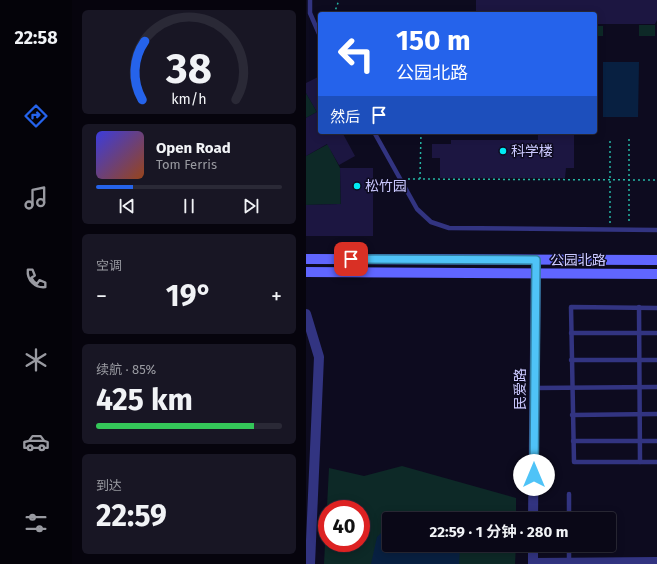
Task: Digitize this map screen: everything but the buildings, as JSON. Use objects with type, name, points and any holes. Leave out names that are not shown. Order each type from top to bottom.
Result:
[{"type":"main road","name":"公园北路","points":[[306,259],[657,260]]},
{"type":"main road","name":"公园北路","points":[[306,272],[657,274]]},
{"type":"street","name":"民爱路","points":[[533,512],[536,260]]},
{"type":"street","points":[[306,314],[319,357],[310,564]]},
{"type":"street","points":[[533,552],[533,563],[657,562]]},
{"type":"lane","points":[[310,0],[310,13],[318,31]]},
{"type":"lane","points":[[375,134],[417,209],[431,222],[449,228],[657,230]]},
{"type":"lane","points":[[657,308],[570,307],[574,462],[657,462]]},
{"type":"lane","points":[[639,307],[640,462]]},
{"type":"lane","points":[[571,333],[657,333]]},
{"type":"lane","points":[[572,360],[657,360]]},
{"type":"lane","points":[[534,388],[657,387]]},
{"type":"lane","points":[[572,415],[657,414]]},
{"type":"lane","points":[[573,441],[657,441]]},
{"type":"lane","points":[[569,494],[569,512]]},
{"type":"lane","points":[[568,562],[569,552]]},
{"type":"path","points":[[335,12],[339,0]]},
{"type":"path","points":[[420,179],[421,134]]},
{"type":"path","points":[[610,139],[610,214]]},
{"type":"path","points":[[629,139],[629,214]]},
{"type":"path","points":[[400,179],[657,180]]},
{"type":"green space","points":[[639,25],[655,25],[655,36],[639,36]]},
{"type":"green space","points":[[597,26],[603,26],[603,36],[597,36]]},
{"type":"green space","points":[[306,93],[317,112],[306,118]]},
{"type":"green space","points":[[330,143],[331,151],[340,168],[341,217],[337,204],[306,205],[306,156]]},
{"type":"green space","points":[[402,466],[516,498],[516,512],[382,512],[382,552],[516,552],[515,564],[324,564],[325,552],[370,552],[370,500],[327,500],[329,468],[364,476]]},
{"type":"water","points":[[603,62],[639,62],[638,117],[603,117]]},
{"type":"water","points":[[382,532],[382,552],[460,552],[459,564],[371,564],[377,537]]},
{"type":"place","name":"科学楼","points":[[503,151]]},
{"type":"place","name":"松竹园","points":[[357,186]]},
{"type":"route","points":[[351,259],[536,260],[534,475]]}]
